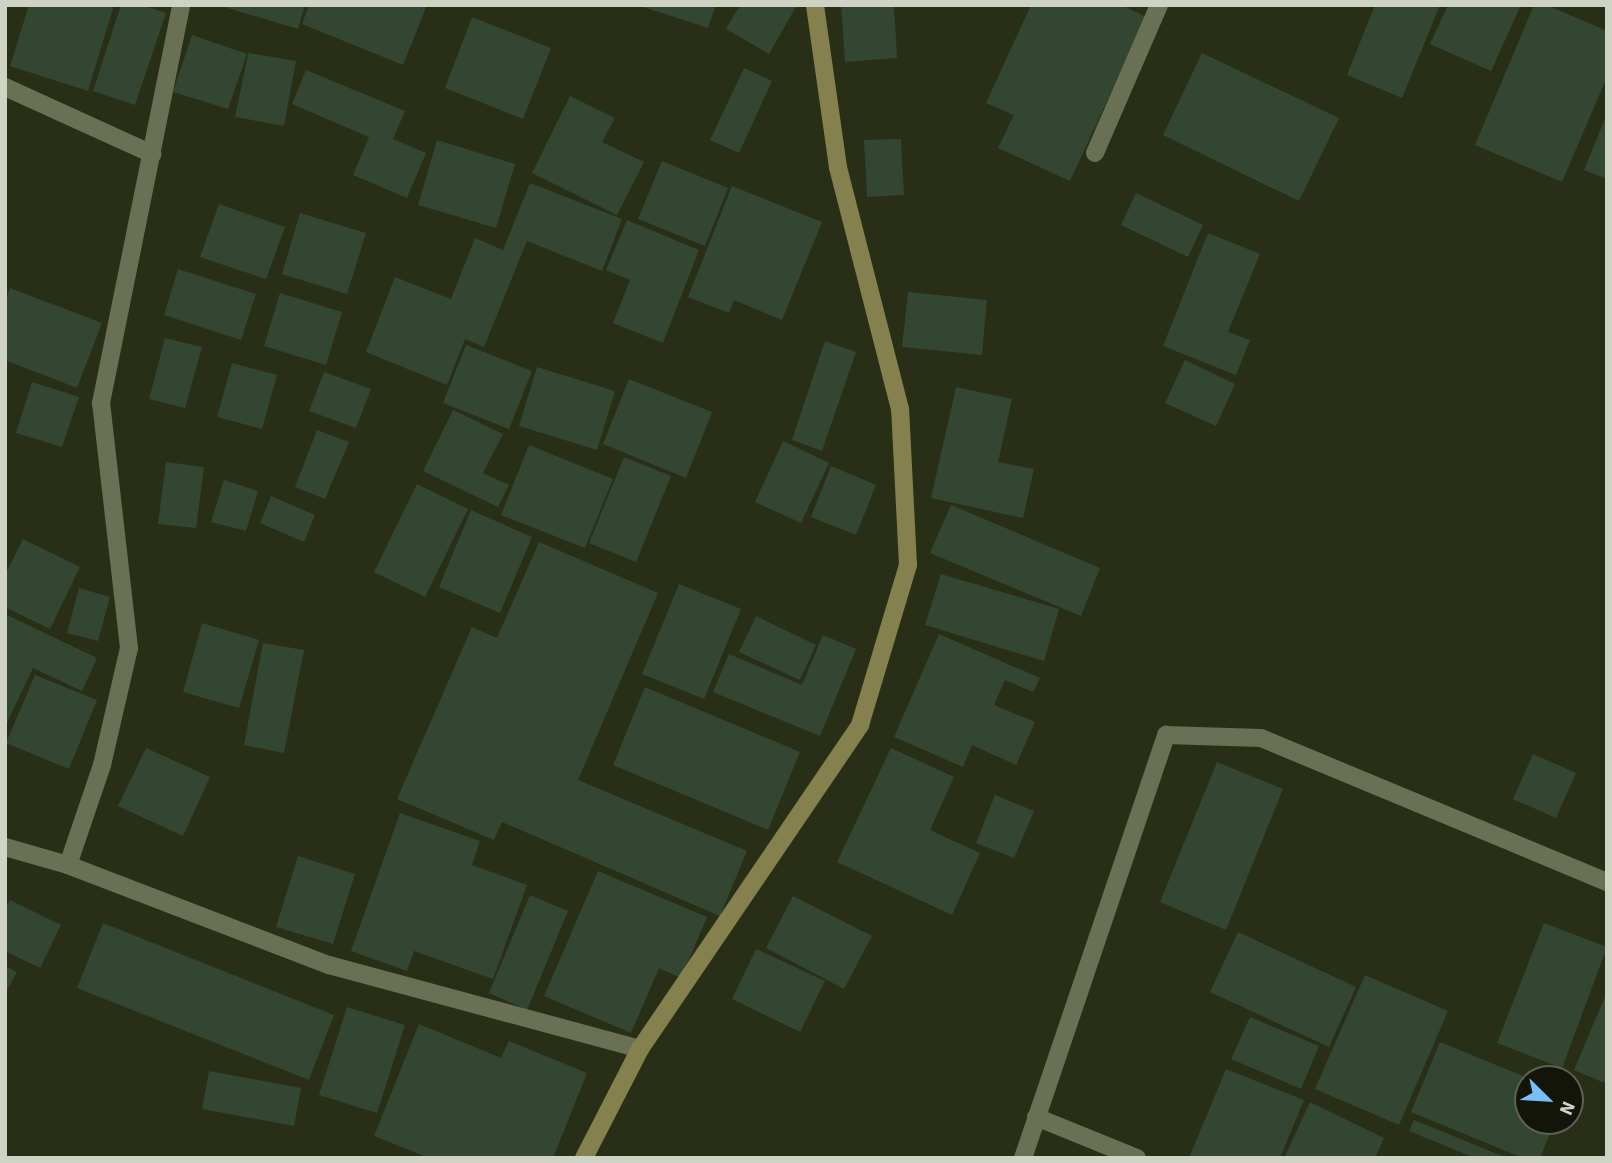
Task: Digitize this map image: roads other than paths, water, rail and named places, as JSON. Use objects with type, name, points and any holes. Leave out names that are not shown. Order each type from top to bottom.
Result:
[{"type":"street","points":[[68,865],[102,765],[129,648],[101,403],[181,5]]},
{"type":"street","points":[[583,1158],[640,1049],[860,725],[908,565],[900,409],[838,167],[815,5]]},
{"type":"street","points":[[1095,153],[1159,5]]},
{"type":"street","points":[[5,88],[152,154]]},
{"type":"street","points":[[1023,1158],[1166,735],[1261,738],[1607,882]]},
{"type":"street","points":[[5,847],[68,865],[329,965],[640,1049]]},
{"type":"street","points":[[1036,1117],[1138,1158]]}]
